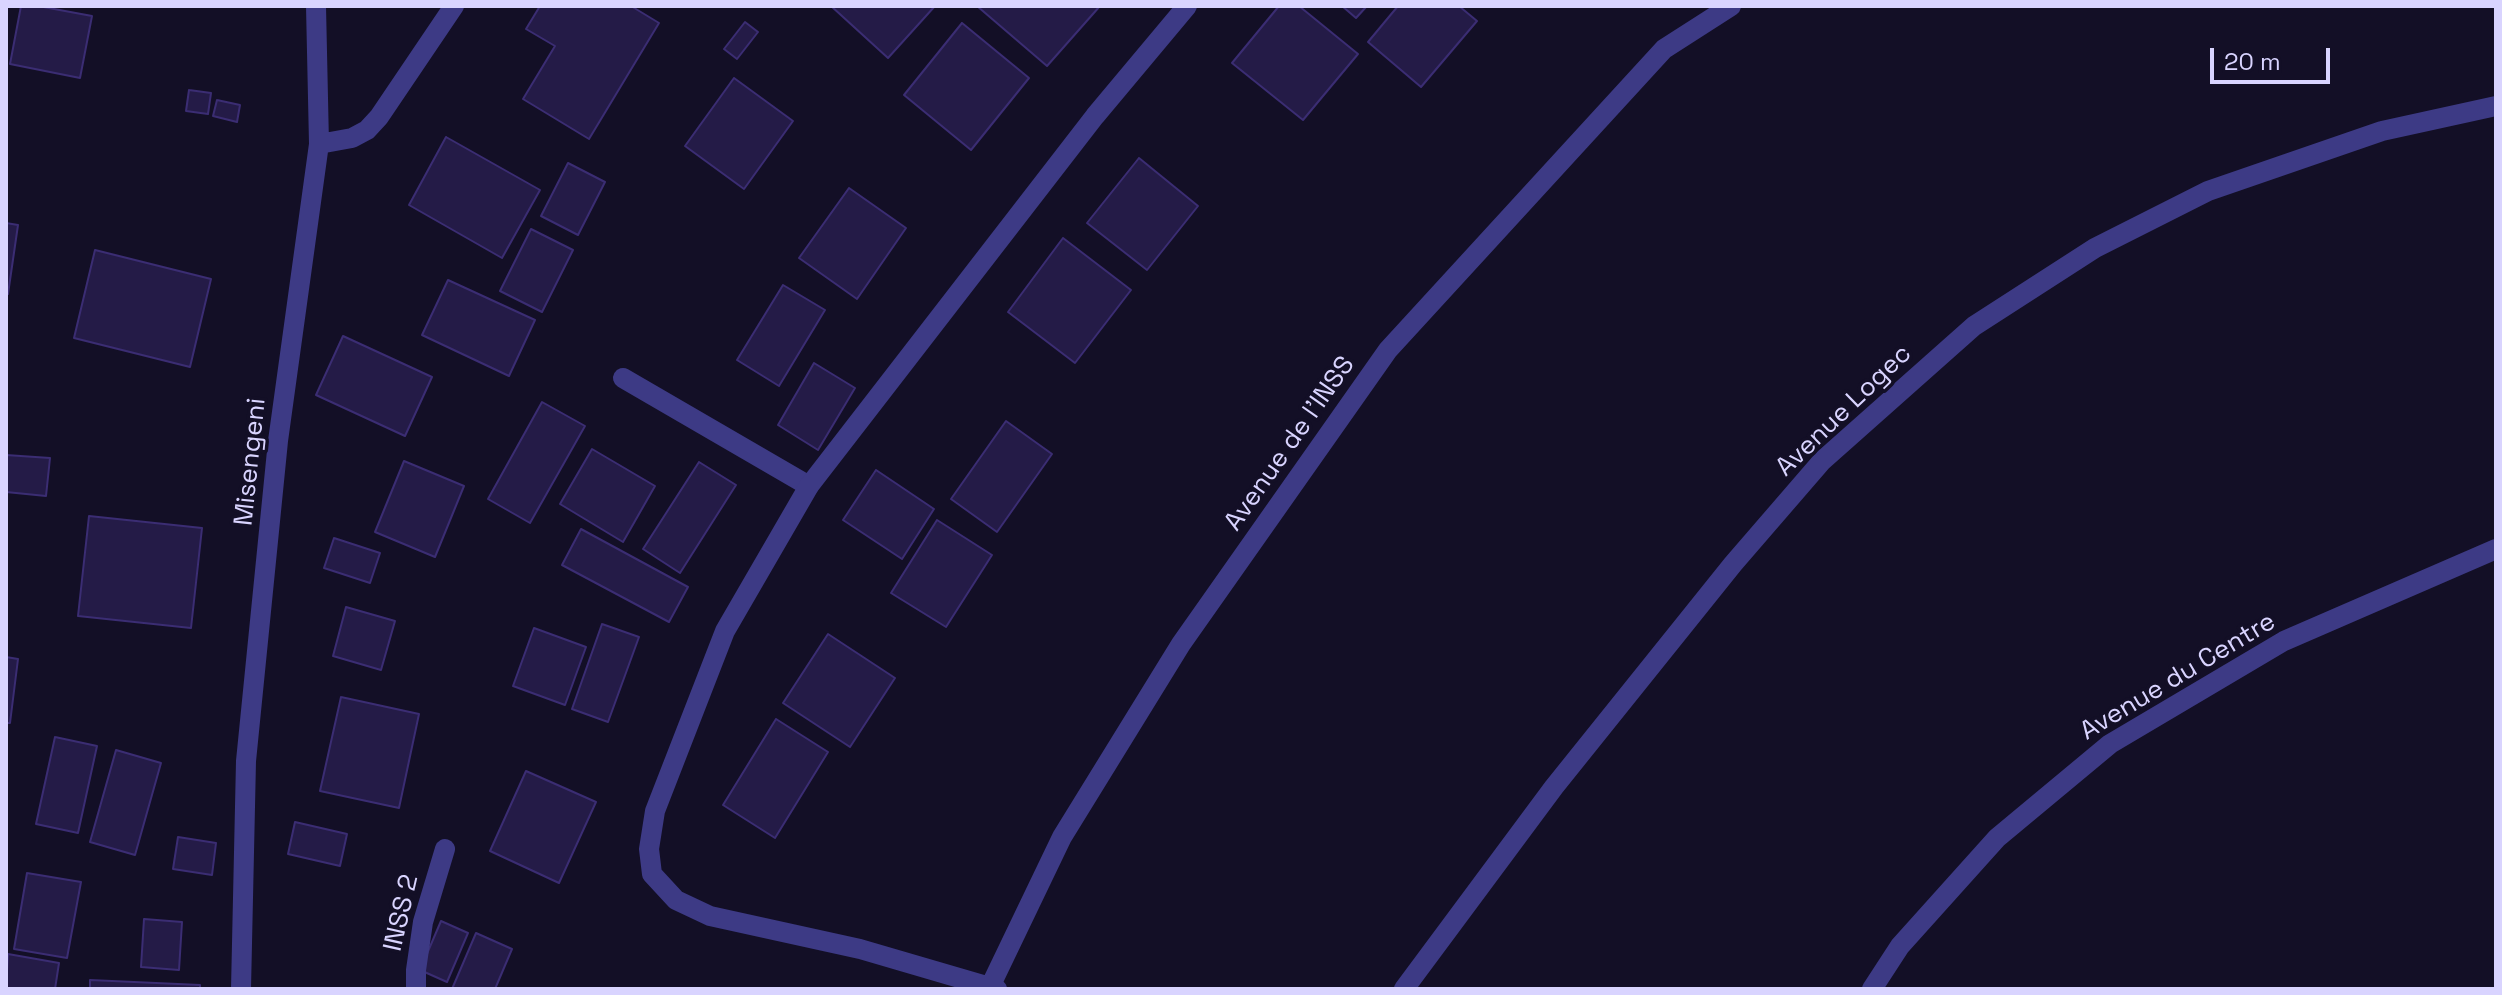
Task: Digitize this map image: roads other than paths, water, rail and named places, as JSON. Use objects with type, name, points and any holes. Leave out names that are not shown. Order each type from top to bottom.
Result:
[{"type":"street","name":"Misengeni","points":[[241,989],[246,761],[278,441],[319,144],[316,6]]},
{"type":"street","points":[[319,144],[352,138],[367,130],[454,6]]},
{"type":"street","points":[[992,988],[860,949],[710,916],[676,900],[652,874],[649,849],[655,811],[725,631],[809,486],[1095,116],[1187,6]]},
{"type":"street","name":"Avenue de l'INSS","points":[[992,988],[1062,837],[1181,644],[1388,350],[1664,49],[1731,6]]},
{"type":"street","name":"Avenue Logec","points":[[1404,989],[1554,787],[1743,552],[1822,461],[1974,326],[2095,248],[2208,191],[2382,131],[2496,106]]},
{"type":"street","points":[[623,378],[809,486]]},
{"type":"street","name":"Avenue du Centre","points":[[1872,989],[1900,946],[1997,838],[2110,744],[2284,641],[2496,549]]},
{"type":"street","name":"INSS 2","points":[[416,989],[423,922],[445,849]]}]
